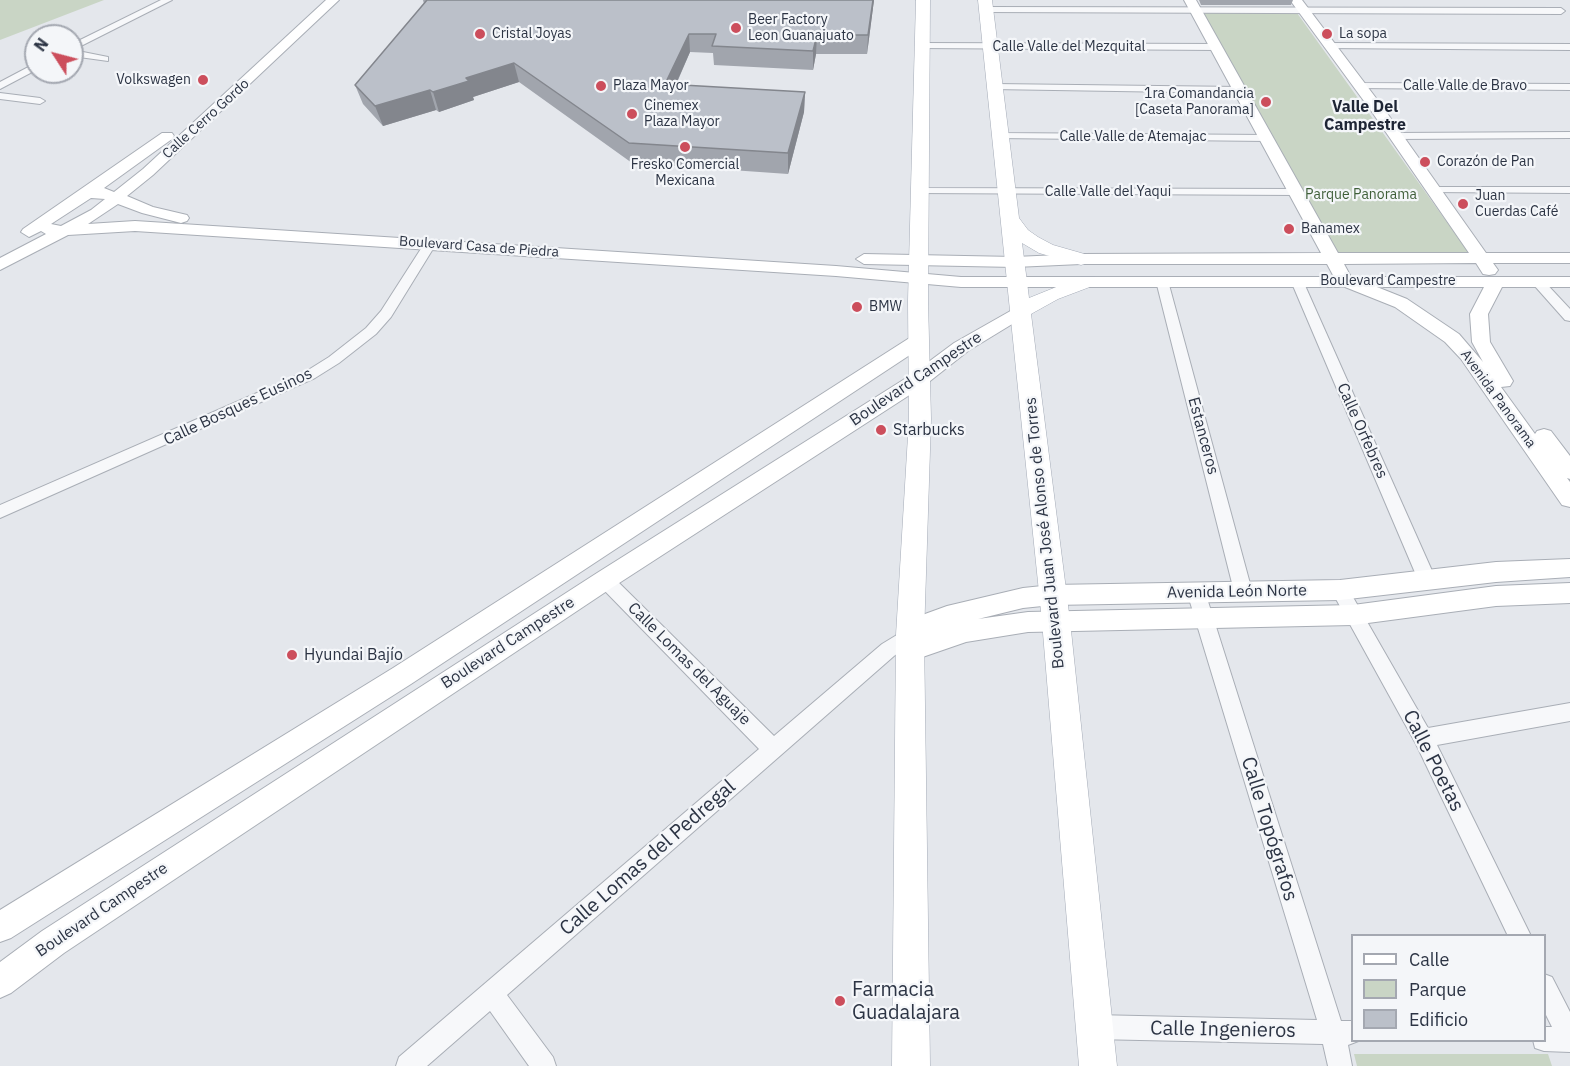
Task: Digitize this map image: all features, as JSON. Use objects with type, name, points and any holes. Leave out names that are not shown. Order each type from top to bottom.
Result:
[{"type":"main road","points":[[911,1066],[903,645],[920,419],[918,341],[923,0]]},
{"type":"main road","name":"Boulevard Juan José Alonso de Torres","points":[[986,5],[1021,311],[1045,613],[1098,1066]]},
{"type":"main road","points":[[1009,217],[1022,234],[1031,241],[1046,249],[1081,259]]},
{"type":"main road","points":[[1021,311],[1051,295],[1088,281]]},
{"type":"street","points":[[84,42],[168,0]]},
{"type":"street","name":"Calle Cerro Gordo","points":[[0,250],[114,176],[166,138],[318,0]]},
{"type":"street","name":"Calle Cerro Gordo","points":[[0,265],[98,213],[142,176],[333,0]]},
{"type":"street","points":[[1550,0],[1570,21]]},
{"type":"street","points":[[986,5],[1299,5],[1561,11]]},
{"type":"street","points":[[1193,5],[1345,281]]},
{"type":"street","points":[[1299,5],[1360,86],[1483,260],[1496,282]]},
{"type":"street","name":"Calle Valle del Mezquital","points":[[922,46],[1217,47]]},
{"type":"street","points":[[1329,46],[1570,47]]},
{"type":"street","points":[[84,55],[105,59]]},
{"type":"street","points":[[0,86],[24,73]]},
{"type":"street","name":"Calle Valle de Bravo","points":[[1360,86],[1570,87]]},
{"type":"street","points":[[995,87],[1240,90]]},
{"type":"street","points":[[0,96],[40,101]]},
{"type":"street","points":[[1395,136],[1570,135]]},
{"type":"street","name":"Calle Valle de Atemajac","points":[[1000,136],[1266,138]]},
{"type":"street","points":[[114,176],[109,182],[116,187],[124,186],[142,176]]},
{"type":"street","points":[[142,176],[142,200],[148,210]]},
{"type":"street","points":[[1433,190],[1570,190]]},
{"type":"street","name":"Calle Valle del Yaqui","points":[[920,191],[1295,192]]},
{"type":"street","name":"Boulevard Casa de Piedra","points":[[88,193],[104,193],[148,210],[200,220],[597,249],[919,269]]},
{"type":"street","name":"Boulevard Casa de Piedra","points":[[39,225],[50,230],[135,226],[430,244],[597,249]]},
{"type":"street","name":"Calle Bosques Eusinos","points":[[0,512],[299,380],[334,360],[364,337],[378,322],[430,244]]},
{"type":"street","name":"Boulevard Campestre","points":[[919,269],[961,282],[1081,259],[1483,260],[1570,258]]},
{"type":"street","points":[[1103,260],[1109,281]]},
{"type":"street","name":"Boulevard Campestre","points":[[1015,271],[1088,281],[1570,282]]},
{"type":"street","name":"Estanceros","points":[[1162,281],[1244,591]]},
{"type":"street","name":"Calle Orfebres","points":[[1297,281],[1428,582]]},
{"type":"street","name":"Avenida Panorama","points":[[1345,281],[1401,303],[1452,338],[1468,355],[1570,499]]},
{"type":"street","points":[[1537,281],[1570,318]]},
{"type":"street","name":"Avenida Panorama","points":[[1496,282],[1479,315],[1481,342],[1500,378],[1570,471]]},
{"type":"street","name":"Boulevard Campestre","points":[[0,982],[53,942],[237,821],[605,580],[918,380],[961,347],[1021,311]]},
{"type":"street","name":"Boulevard Campestre","points":[[0,927],[402,676],[918,341]]},
{"type":"street","name":"Avenida León Norte","points":[[903,645],[1045,613],[1196,592],[1340,590],[1428,582],[1496,572],[1570,568]]},
{"type":"street","name":"Calle Lomas del Aguaje","points":[[605,580],[773,749]]},
{"type":"street","name":"Calle Poetas","points":[[1340,590],[1423,738],[1519,934]]},
{"type":"street","name":"Calle Topógrafos","points":[[1196,592],[1343,1033],[1340,1066]]},
{"type":"street","name":"Avenida León Norte","points":[[1045,613],[1204,619],[1353,615],[1496,596],[1570,593]]},
{"type":"street","points":[[903,645],[923,626],[947,616],[1023,598],[1045,613]]},
{"type":"street","name":"Calle Lomas del Pedregal","points":[[408,1066],[773,749],[903,645]]},
{"type":"street","points":[[1423,738],[1570,713]]},
{"type":"street","points":[[222,789],[237,821]]},
{"type":"street","points":[[1546,987],[1570,1038],[1546,1039]]},
{"type":"street","points":[[492,994],[544,1066]]},
{"type":"street","name":"Calle Ingenieros","points":[[1094,1027],[1343,1033]]},
{"type":"green space","points":[[0,0],[104,0],[42,24],[24,24],[24,31],[0,40]]},
{"type":"green space","name":"Parque Panorama","points":[[1199,12],[1297,13],[1469,253],[1332,253]]},
{"type":"green space","points":[[1354,1054],[1548,1054],[1552,1066],[1357,1066]]},
{"type":"building","name":"Plaza Mayor","points":[[427,0],[873,0],[868,35],[817,35],[813,51],[712,46],[716,34],[689,34],[665,84],[805,92],[788,153],[629,143],[514,63],[466,78],[469,81],[375,106],[355,85]]},
{"type":"place","name":"Beer Factory Leon Guanajuato","points":[[736,28]]},
{"type":"place","name":"Cristal Joyas","points":[[480,34]]},
{"type":"place","name":"La sopa","points":[[1327,34]]},
{"type":"place","name":"Volkswagen","points":[[203,80]]},
{"type":"place","name":"Plaza Mayor","points":[[601,86]]},
{"type":"place","name":"1ra Comandancia [Caseta Panorama]","points":[[1266,102]]},
{"type":"place","name":"Cinemex Plaza Mayor","points":[[632,114]]},
{"type":"place","name":"Fresko Comercial Mexicana","points":[[685,147]]},
{"type":"place","name":"Corazón de Pan","points":[[1425,162]]},
{"type":"place","name":"Juan Cuerdas Café","points":[[1463,204]]},
{"type":"place","name":"Banamex","points":[[1289,229]]},
{"type":"place","name":"BMW","points":[[857,307]]},
{"type":"place","name":"Starbucks","points":[[881,430]]},
{"type":"place","name":"Hyundai Bajío","points":[[292,655]]},
{"type":"place","name":"Farmacia Guadalajara","points":[[840,1001]]},
{"type":"district","name":"Valle Del Campestre","points":[[1365,116]]}]
